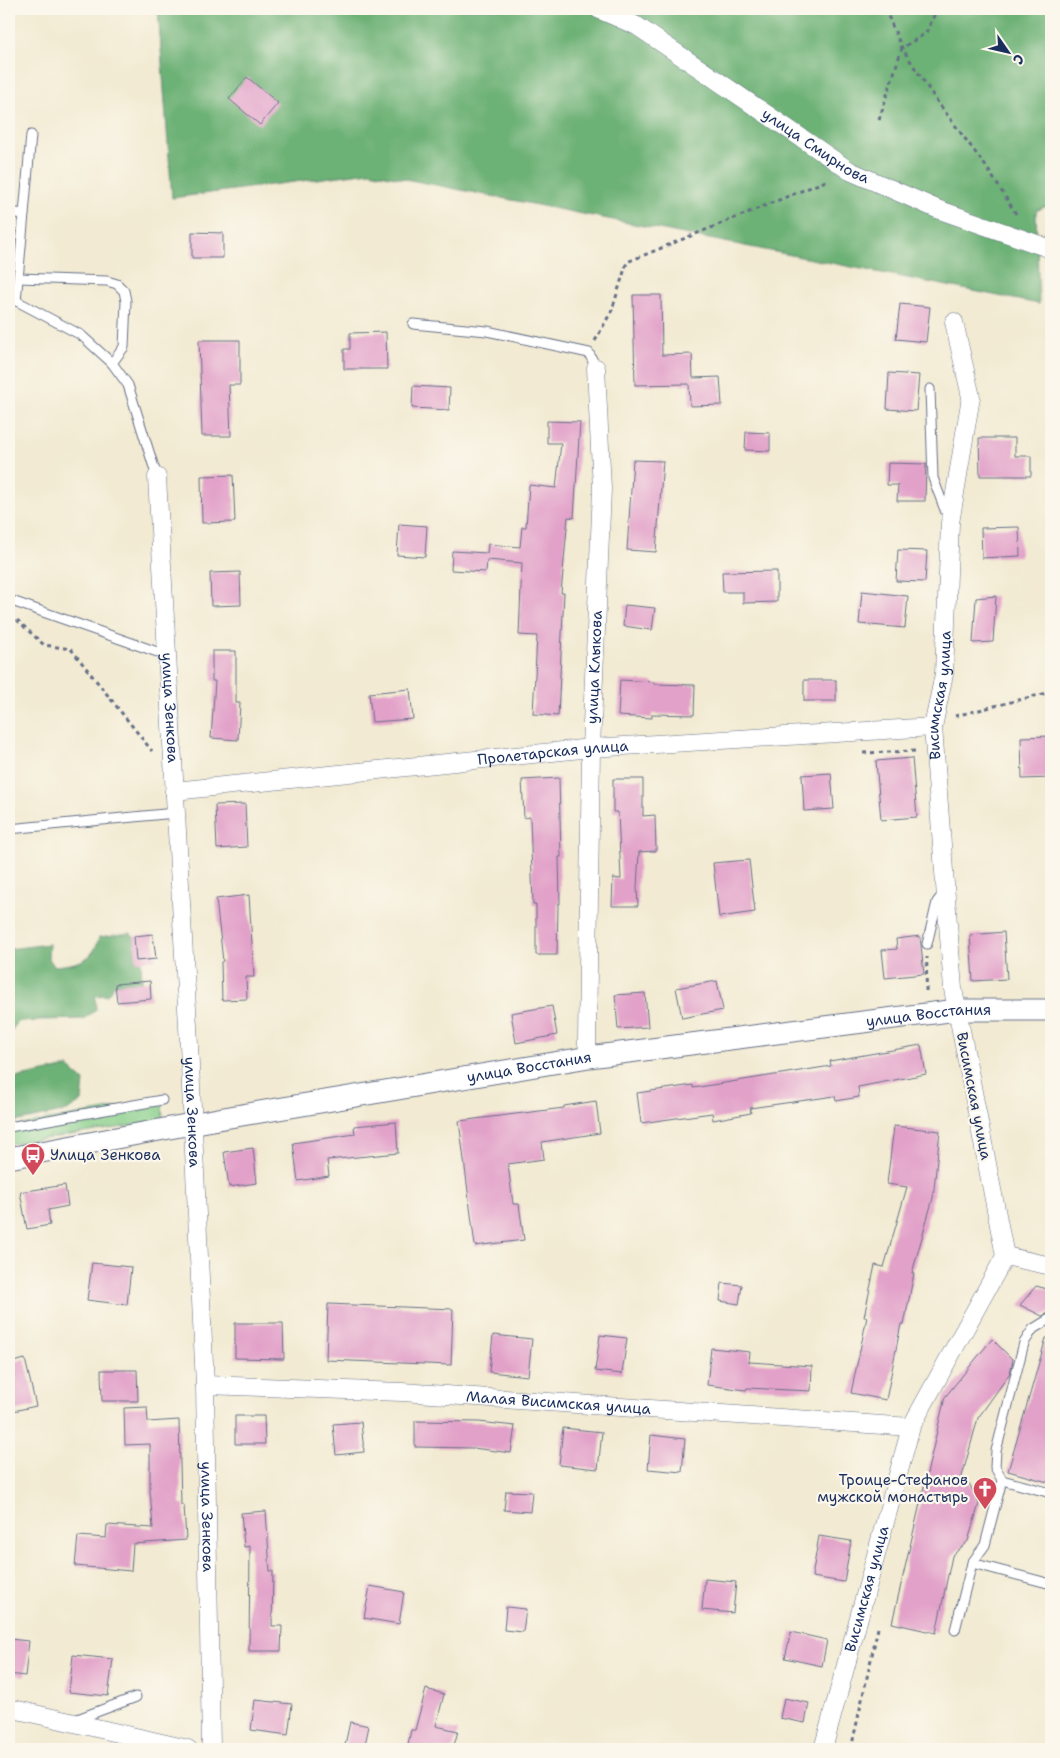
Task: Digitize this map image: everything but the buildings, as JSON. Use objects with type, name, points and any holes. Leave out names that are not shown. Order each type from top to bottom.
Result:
[{"type":"street","name":"улица Смирнова","points":[[598,9],[637,26],[850,171],[938,209],[1044,247]]},
{"type":"street","name":"Висимская улица","points":[[823,1749],[910,1427],[1005,1256],[953,988],[933,727],[944,674],[950,523],[971,397],[954,322]]},
{"type":"street","name":"улица Клыкова","points":[[589,1057],[587,1043],[591,748],[602,489],[592,360]]},
{"type":"street","name":"улица Зенкова","points":[[157,477],[189,1035],[205,1385],[211,1749]]},
{"type":"street","name":"Пролетарская улица","points":[[174,791],[591,748],[933,727]]},
{"type":"street","name":"улица Восстания","points":[[9,1158],[218,1119],[589,1057],[957,1010],[1051,1010]]},
{"type":"street","points":[[1005,1256],[1051,1266]]},
{"type":"street","name":"Малая Висимская улица","points":[[205,1385],[402,1392],[910,1427]]},
{"type":"street","points":[[9,1708],[188,1749]]},
{"type":"lane","points":[[31,135],[18,278],[12,299],[82,335],[112,363],[128,386],[157,477]]},
{"type":"lane","points":[[9,212],[24,214]]},
{"type":"lane","points":[[18,278],[107,281],[117,284],[124,291],[126,301],[124,347],[112,363]]},
{"type":"lane","points":[[413,324],[487,331],[592,360]]},
{"type":"lane","points":[[930,389],[933,478],[950,523]]},
{"type":"lane","points":[[9,600],[166,655]]},
{"type":"lane","points":[[9,829],[175,813]]},
{"type":"lane","points":[[927,944],[937,902],[946,891]]},
{"type":"lane","points":[[9,1126],[162,1100]]},
{"type":"lane","points":[[955,1630],[972,1563],[985,1545],[1002,1480],[995,1467],[996,1451],[1024,1343],[1033,1329],[1051,1318]]},
{"type":"lane","points":[[1002,1480],[1051,1493]]},
{"type":"lane","points":[[972,1563],[1051,1584]]},
{"type":"lane","points":[[69,1723],[136,1697]]},
{"type":"path","points":[[885,9],[902,48],[934,97],[1044,247]]},
{"type":"path","points":[[879,120],[902,48],[926,33],[936,9]]},
{"type":"path","points":[[592,360],[612,310],[627,262],[850,171]]},
{"type":"path","points":[[16,619],[44,645],[71,649],[157,756]]},
{"type":"path","points":[[951,718],[1051,692]]},
{"type":"path","points":[[926,991],[927,944]]},
{"type":"green space","points":[[158,9],[1051,9],[1051,204],[1036,211],[1039,304],[370,172],[172,198]]},
{"type":"green space","points":[[130,933],[134,936],[136,961],[141,961],[142,982],[115,984],[107,995],[95,996],[96,1010],[83,1019],[20,1021],[13,1028],[9,1037],[9,949],[49,944],[48,957],[54,966],[62,965],[77,963],[88,957],[97,945],[99,937]]},
{"type":"green space","points":[[68,1067],[84,1081],[82,1101],[67,1111],[9,1123],[9,1074],[15,1078]]},
{"type":"green space","points":[[162,1100],[163,1121],[9,1144],[9,1127]]},
{"type":"place","name":"Улица Зенкова","points":[[33,1176]]},
{"type":"place","name":"Троице-Стефанов мужской монастырь","points":[[985,1510]]}]
